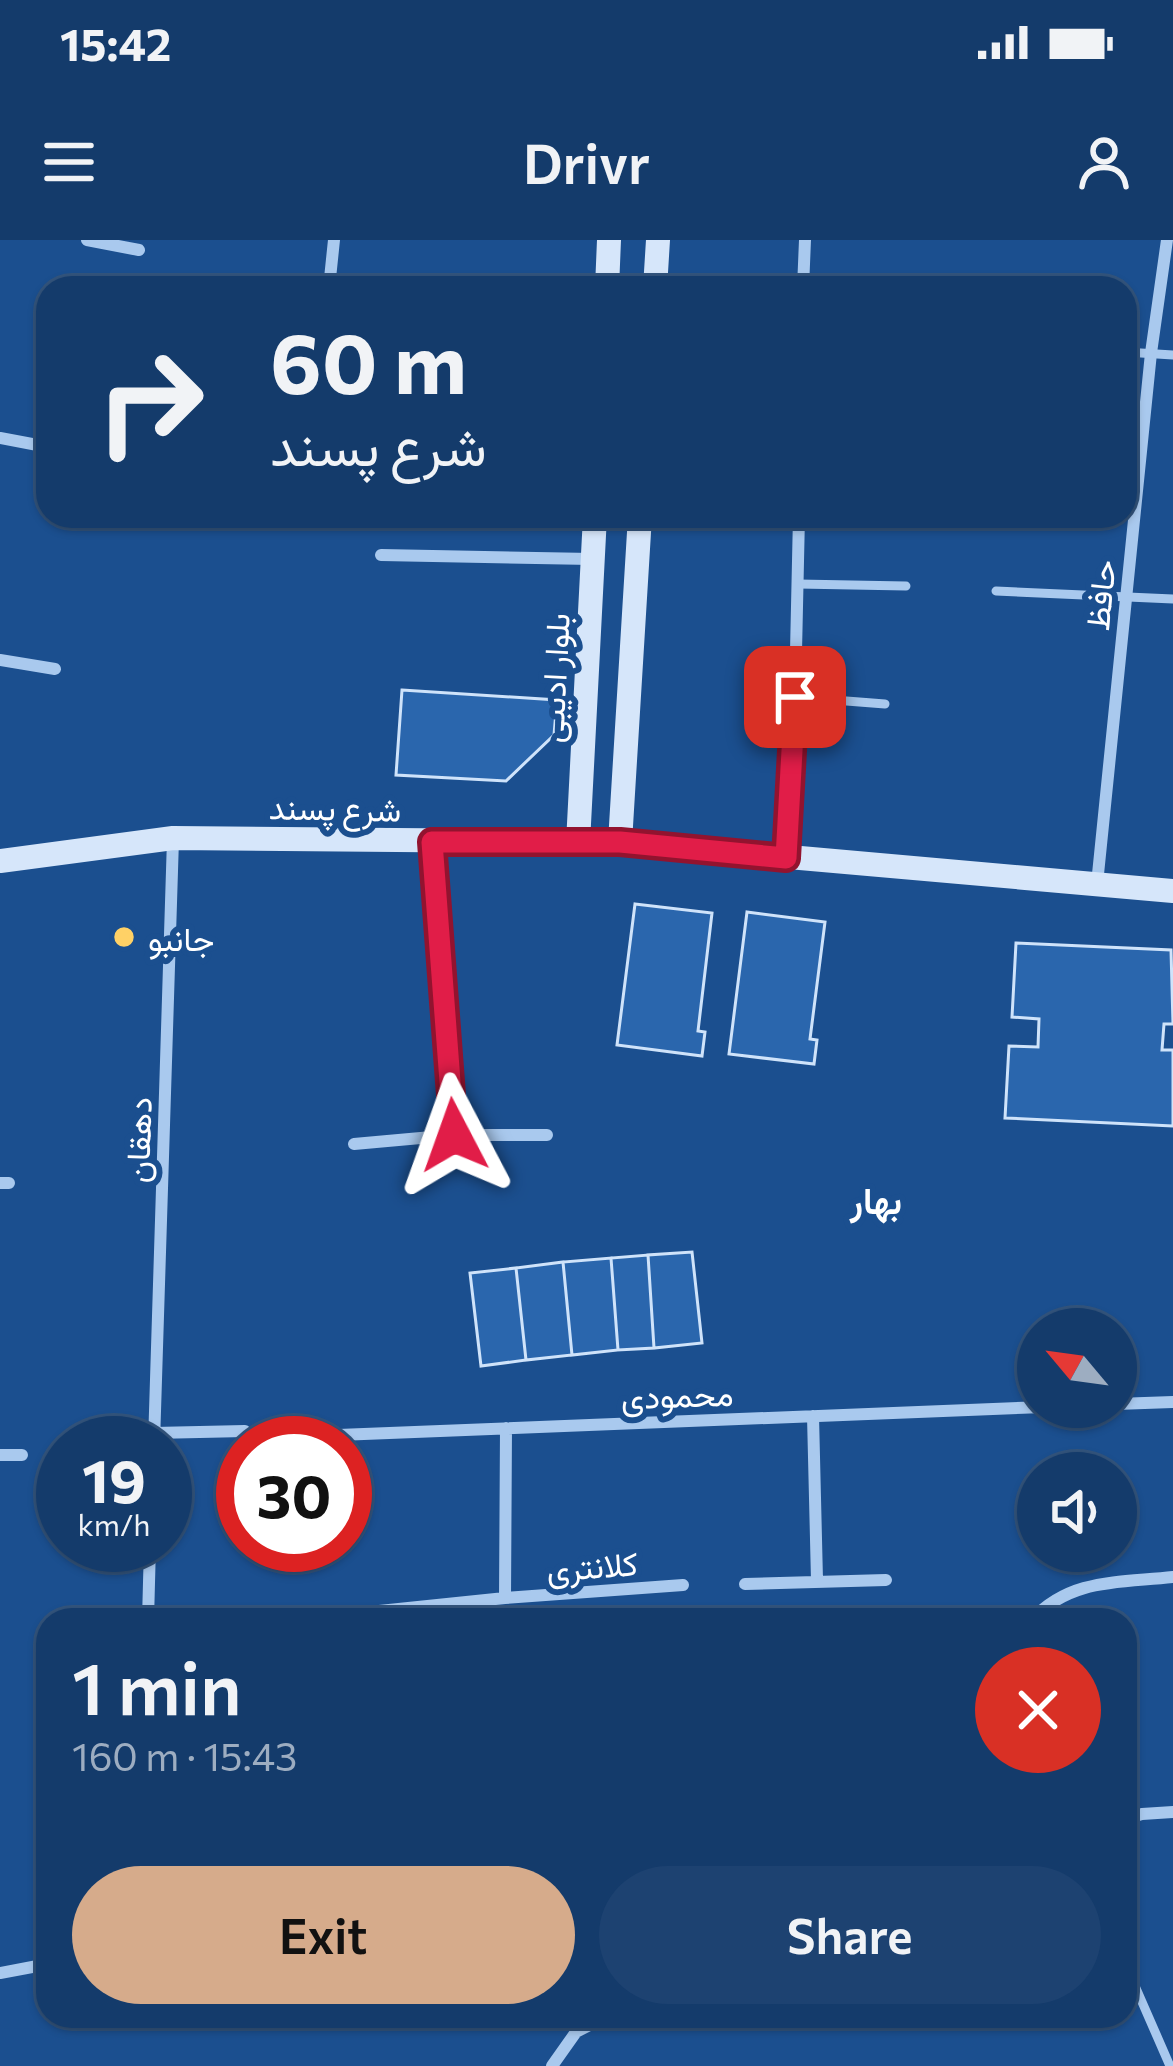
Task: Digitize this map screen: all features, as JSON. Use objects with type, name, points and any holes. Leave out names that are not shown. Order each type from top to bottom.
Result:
[{"type":"main road","points":[[608,276],[609,240]]},
{"type":"main road","points":[[656,276],[658,240]]},
{"type":"main road","name":"بلوار ادیبی","points":[[578,843],[594,528]]},
{"type":"main road","points":[[620,842],[639,528]]},
{"type":"main road","name":"شرع پسند","points":[[0,861],[173,838],[620,842],[1173,891]]},
{"type":"street","points":[[87,240],[139,250]]},
{"type":"street","points":[[330,276],[334,240]]},
{"type":"street","points":[[804,276],[805,240]]},
{"type":"street","name":"حافظ","points":[[1137,489],[1167,240]]},
{"type":"street","points":[[0,438],[36,444]]},
{"type":"street","points":[[786,858],[799,528]]},
{"type":"street","name":"حافظ","points":[[1096,884],[1133,528]]},
{"type":"street","points":[[381,555],[593,559]]},
{"type":"street","points":[[0,660],[55,669]]},
{"type":"street","name":"دهقان","points":[[155,1416],[173,838]]},
{"type":"street","points":[[432,842],[454,1135]]},
{"type":"street","points":[[354,1144],[454,1135],[547,1135]]},
{"type":"street","points":[[1137,1403],[1173,1402]]},
{"type":"street","name":"محمودی","points":[[372,1434],[1017,1408]]},
{"type":"street","points":[[813,1416],[817,1580]]},
{"type":"street","name":"کلانتری","points":[[505,1598],[506,1428]]},
{"type":"street","points":[[0,1455],[22,1455]]},
{"type":"street","points":[[148,1608],[149,1572]]},
{"type":"street","points":[[1043,1608],[1071,1589],[1173,1577]]},
{"type":"street","points":[[745,1584],[886,1580]]},
{"type":"street","name":"کلانتری","points":[[408,1608],[683,1586]]},
{"type":"street","points":[[1137,1816],[1173,1812]]},
{"type":"street","points":[[0,1973],[36,1966]]},
{"type":"street","points":[[552,2066],[584,2028]]},
{"type":"lane","points":[[1137,352],[1173,355]]},
{"type":"lane","points":[[798,584],[906,586]]},
{"type":"lane","points":[[996,591],[1173,599]]},
{"type":"lane","points":[[795,697],[885,704]]},
{"type":"lane","points":[[1137,1990],[1170,2066]]},
{"type":"building","points":[[402,690],[557,700],[554,735],[506,781],[396,775]]},
{"type":"building","points":[[635,904],[712,913],[698,1031],[705,1032],[702,1056],[617,1045]]},
{"type":"building","points":[[747,912],[825,922],[810,1039],[817,1040],[814,1064],[729,1054]]},
{"type":"building","points":[[1016,943],[1171,950],[1173,1024],[1164,1024],[1162,1050],[1173,1050],[1173,1126],[1005,1118],[1009,1046],[1038,1047],[1039,1019],[1012,1017]]},
{"type":"building","points":[[692,1252],[702,1343],[654,1348],[648,1255]]},
{"type":"building","points":[[648,1255],[654,1348],[618,1350],[611,1258]]},
{"type":"building","points":[[611,1258],[618,1350],[572,1355],[563,1262]]},
{"type":"building","points":[[563,1262],[572,1355],[526,1360],[516,1268]]},
{"type":"building","points":[[516,1268],[526,1360],[481,1366],[470,1273]]},
{"type":"place","name":"جانبو","points":[[124,937]]},
{"type":"district","name":"بهار","points":[[876,1199]]},
{"type":"route","points":[[454,1135],[432,842],[620,842],[786,858],[795,697]]}]
